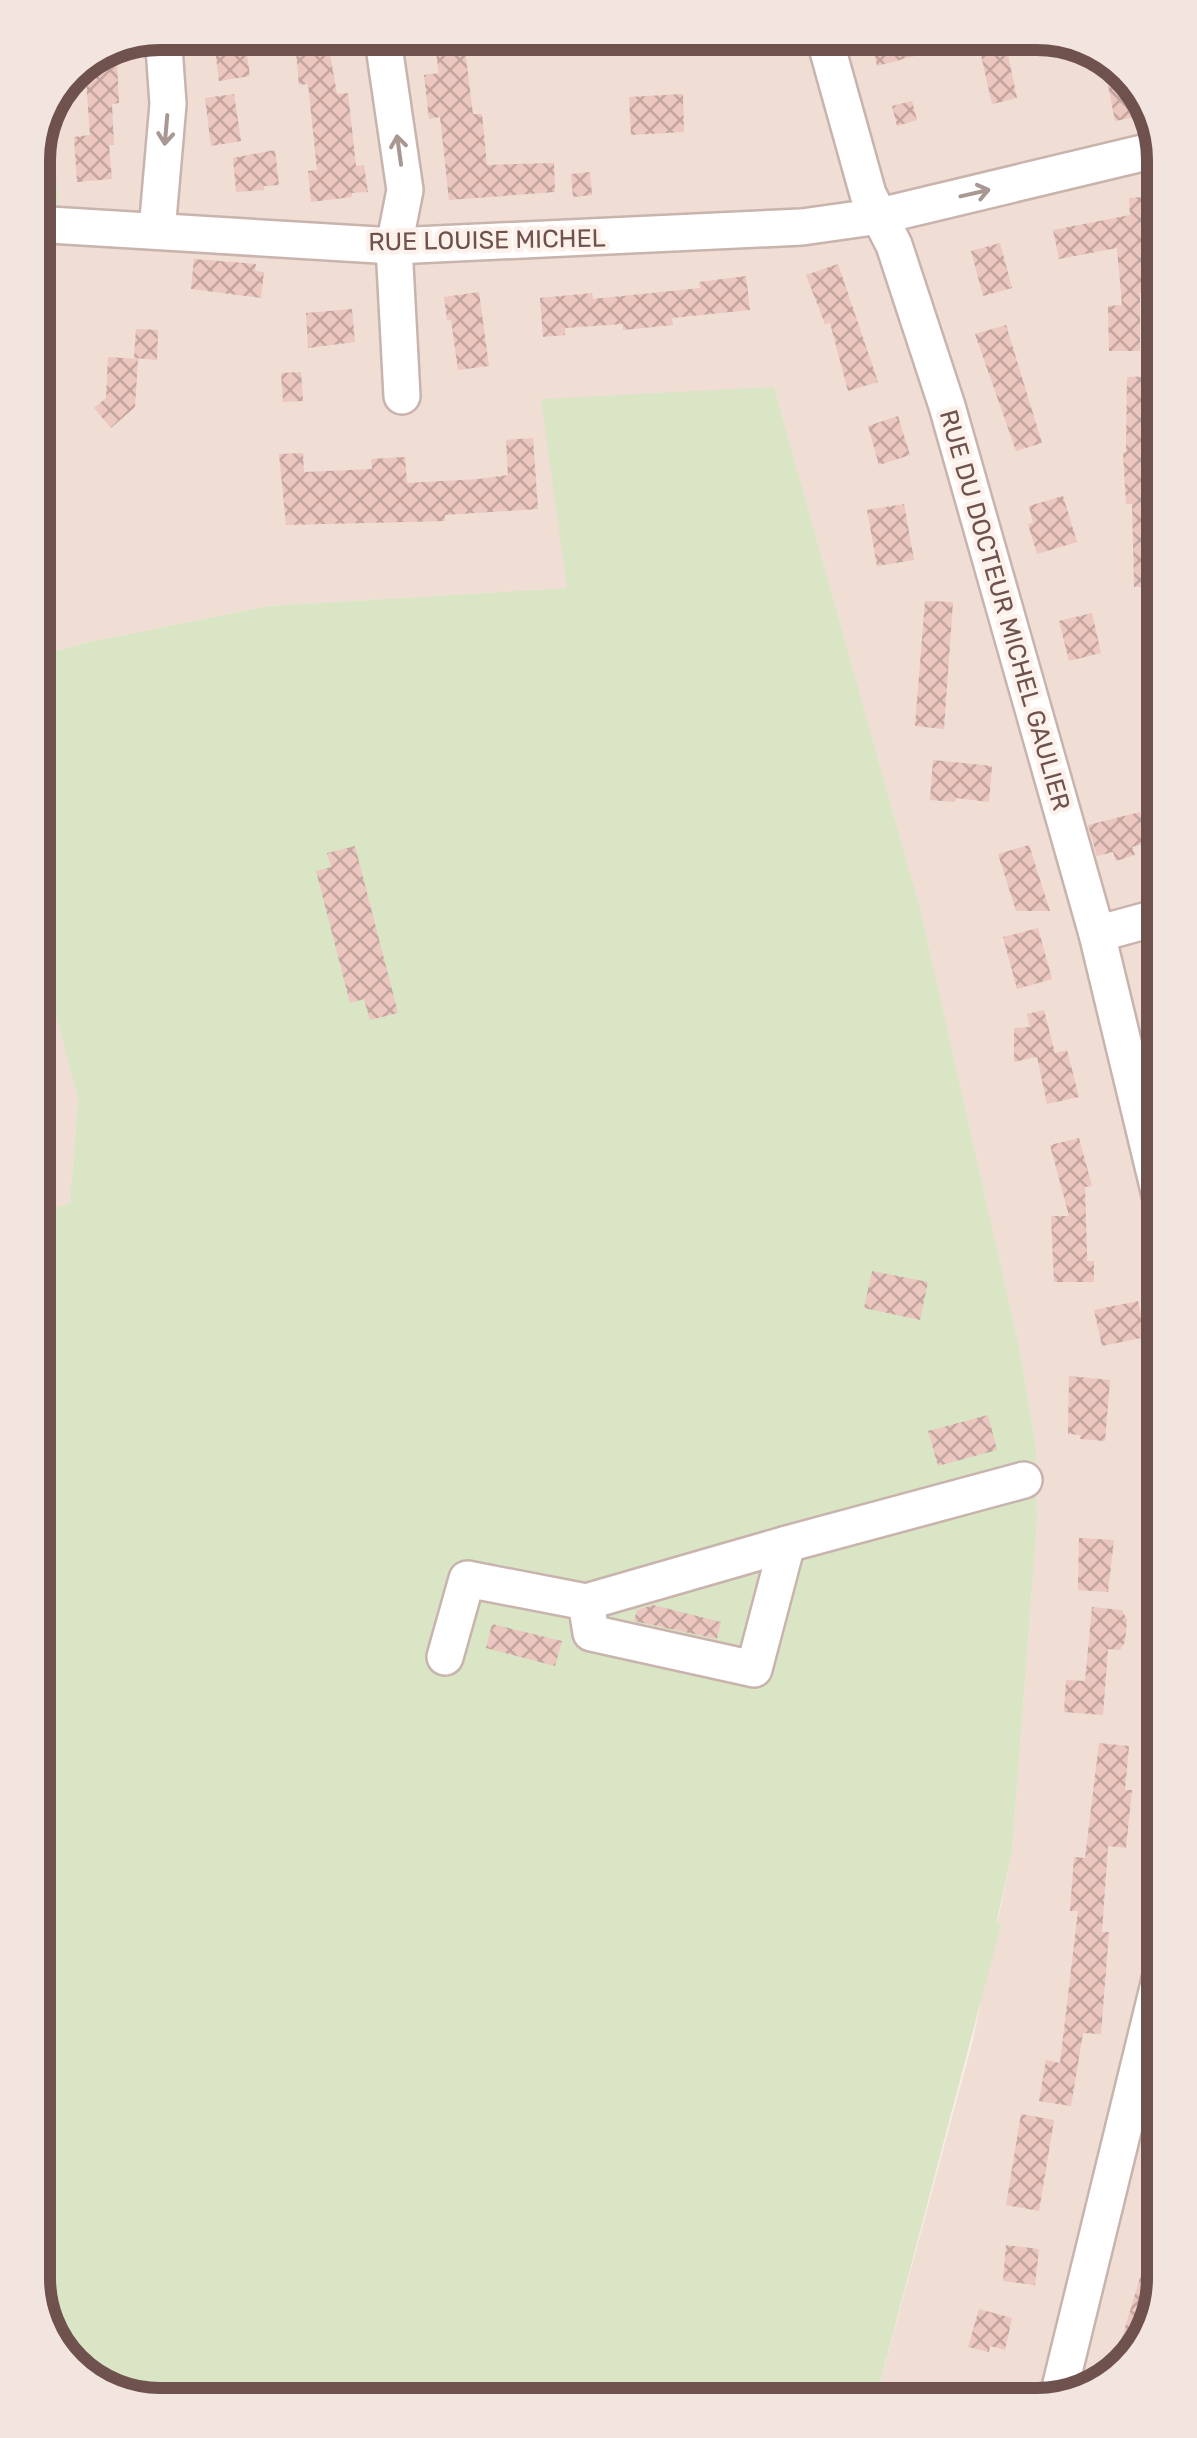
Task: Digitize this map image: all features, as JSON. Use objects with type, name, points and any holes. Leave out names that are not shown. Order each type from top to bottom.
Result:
[{"type":"street","points":[[156,231],[168,104],[164,50]]},
{"type":"street","points":[[385,50],[404,190],[394,246],[402,396]]},
{"type":"street","name":"RUE DU DOCTEUR MICHEL GAULIER","points":[[827,50],[868,194],[894,245],[947,406],[1098,934],[1147,1141]]},
{"type":"street","name":"RUE LOUISE MICHEL","points":[[50,225],[394,246],[802,227],[880,216],[1146,152]]},
{"type":"street","points":[[1098,934],[1147,919]]},
{"type":"street","points":[[445,1657],[467,1579],[586,1602],[1024,1480]]},
{"type":"street","points":[[586,1602],[591,1633],[754,1669],[787,1544]]},
{"type":"street","points":[[1061,2386],[1147,2032]]},
{"type":"shaded area","points":[[160,50],[1044,50],[1092,65],[1115,82],[1132,105],[1145,138],[1147,160],[1147,2278],[1136,2327],[1120,2351],[1092,2373],[1059,2386],[1037,2388],[879,2388],[973,2040],[1012,1852],[1037,1522],[1036,1447],[1020,1351],[921,912],[774,387],[568,588],[269,606],[50,653],[50,153],[54,131],[68,99],[99,68],[118,58]]},
{"type":"shaded area","points":[[55,1011],[78,1098],[70,1203],[50,1209],[50,1013]]},
{"type":"green space","points":[[53,136],[59,206],[50,205]]},
{"type":"green space","points":[[774,387],[921,912],[1020,1351],[1036,1447],[1037,1522],[1012,1852],[997,1920],[1001,1925],[879,2388],[138,2386],[111,2377],[73,2345],[58,2320],[50,2278],[50,1209],[70,1203],[78,1098],[55,1012],[50,1013],[50,653],[269,606],[567,588],[541,399]]},
{"type":"building","points":[[215,50],[246,50],[250,76],[219,81]]},
{"type":"building","points":[[296,50],[329,50],[337,94],[348,93],[356,166],[364,165],[368,192],[311,202],[308,171],[317,170],[308,84],[299,85]]},
{"type":"building","points":[[436,50],[465,50],[473,114],[482,114],[487,165],[554,163],[555,192],[449,200],[440,117],[429,119],[424,75],[439,73]]},
{"type":"building","points":[[873,50],[938,50],[877,66]]},
{"type":"building","points":[[980,50],[1007,50],[1017,98],[992,104]]},
{"type":"building","points":[[117,62],[119,103],[112,104],[112,179],[77,182],[74,137],[90,135],[86,79],[108,63]]},
{"type":"building","points":[[1106,75],[1124,93],[1138,116],[1115,121]]},
{"type":"building","points":[[234,94],[241,141],[211,146],[205,98]]},
{"type":"building","points":[[683,94],[684,132],[631,135],[629,97]]},
{"type":"building","points":[[912,101],[917,120],[897,126],[892,106]]},
{"type":"building","points":[[275,150],[279,185],[236,192],[233,158]]},
{"type":"building","points":[[590,172],[592,195],[573,197],[571,174]]},
{"type":"building","points":[[1147,197],[1140,351],[1109,351],[1108,306],[1122,305],[1117,248],[1059,259],[1053,230],[1130,215],[1129,198]]},
{"type":"building","points":[[1000,243],[1012,288],[983,296],[971,251]]},
{"type":"building","points":[[194,259],[256,264],[255,271],[264,272],[261,298],[191,289]]},
{"type":"building","points":[[838,264],[878,382],[848,391],[830,323],[825,324],[806,275]]},
{"type":"building","points":[[746,276],[750,310],[672,318],[673,325],[623,330],[623,324],[565,328],[565,335],[543,337],[540,298],[592,293],[593,299],[700,288],[699,282]]},
{"type":"building","points":[[50,290],[53,290],[50,319]]},
{"type":"building","points":[[479,292],[489,366],[458,370],[444,297]]},
{"type":"building","points":[[352,309],[355,342],[308,348],[306,313]]},
{"type":"building","points":[[1006,325],[1042,443],[1016,451],[975,334]]},
{"type":"building","points":[[136,329],[158,330],[157,360],[134,358]]},
{"type":"building","points":[[108,357],[138,359],[135,407],[111,428],[94,408],[106,398]]},
{"type":"building","points":[[301,372],[303,401],[283,402],[281,373]]},
{"type":"building","points":[[1147,376],[1147,587],[1134,587],[1132,504],[1126,504],[1123,453],[1127,377]]},
{"type":"building","points":[[898,416],[910,455],[879,465],[868,426]]},
{"type":"building","points":[[533,438],[538,509],[445,515],[445,521],[286,525],[279,454],[303,453],[304,472],[372,469],[371,459],[405,457],[407,483],[479,479],[508,475],[506,440]]},
{"type":"building","points":[[1063,496],[1077,542],[1037,554],[1028,524],[1033,523],[1029,506]]},
{"type":"building","points":[[904,504],[914,560],[877,566],[867,510]]},
{"type":"building","points":[[925,601],[953,602],[944,729],[915,726]]},
{"type":"building","points":[[1092,613],[1101,653],[1069,661],[1059,621]]},
{"type":"building","points":[[933,760],[992,766],[989,802],[930,800]]},
{"type":"building","points":[[1140,812],[1147,843],[1132,847],[1135,855],[1116,861],[1113,852],[1097,856],[1088,825]]},
{"type":"building","points":[[1029,845],[1050,911],[1016,911],[998,854]]},
{"type":"building","points":[[355,846],[398,1013],[370,1020],[364,999],[350,1003],[316,871],[331,867],[327,853]]},
{"type":"building","points":[[1038,928],[1052,979],[1017,989],[1003,937]]},
{"type":"building","points":[[1044,1010],[1055,1053],[1067,1050],[1079,1097],[1047,1104],[1037,1057],[1014,1062],[1014,1028],[1030,1027],[1027,1014]]},
{"type":"building","points":[[1079,1138],[1092,1186],[1085,1187],[1087,1261],[1094,1261],[1094,1282],[1054,1282],[1051,1216],[1069,1216],[1050,1145]]},
{"type":"building","points":[[872,1271],[928,1282],[920,1320],[864,1308]]},
{"type":"building","points":[[1138,1301],[1146,1337],[1102,1346],[1094,1310]]},
{"type":"building","points":[[1069,1376],[1110,1380],[1105,1441],[1068,1434]]},
{"type":"building","points":[[988,1415],[997,1450],[938,1466],[928,1431]]},
{"type":"building","points":[[1079,1538],[1114,1540],[1108,1592],[1078,1590]]},
{"type":"building","points":[[653,1605],[721,1622],[717,1639],[634,1621],[637,1610]]},
{"type":"building","points":[[1092,1607],[1122,1610],[1127,1620],[1125,1642],[1120,1650],[1108,1649],[1103,1715],[1064,1712],[1066,1680],[1085,1681]]},
{"type":"building","points":[[492,1624],[562,1641],[555,1666],[486,1648]]},
{"type":"building","points":[[1099,1743],[1129,1746],[1125,1790],[1132,1790],[1126,1848],[1108,1846],[1102,1932],[1109,1932],[1101,2034],[1083,2033],[1071,2106],[1039,2101],[1046,2060],[1060,2063],[1078,1911],[1070,1911],[1074,1857],[1085,1858]]},
{"type":"building","points":[[1021,2114],[1054,2120],[1039,2211],[1006,2205]]},
{"type":"building","points":[[1006,2245],[1039,2249],[1035,2285],[1003,2281]]},
{"type":"building","points":[[1147,2261],[1141,2314],[1129,2339],[1118,2351]]},
{"type":"building","points":[[979,2309],[1012,2318],[1005,2350],[990,2346],[989,2352],[968,2347]]}]
